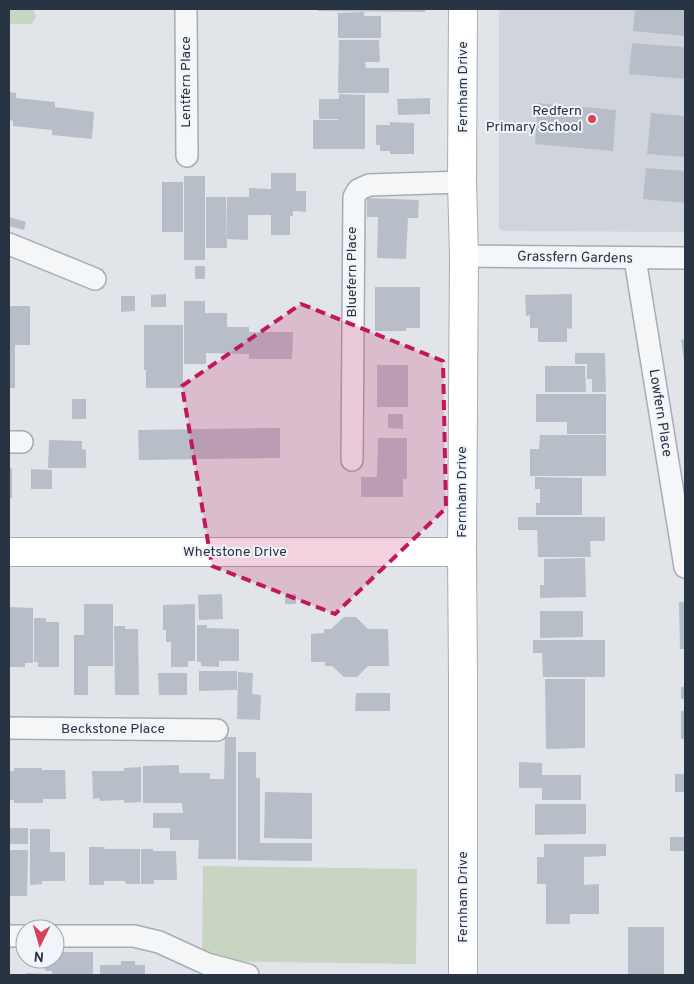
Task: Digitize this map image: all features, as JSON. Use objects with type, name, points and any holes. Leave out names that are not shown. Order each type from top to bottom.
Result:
[{"type":"street","name":"Lentfern Place","points":[[186,9],[186,156]]},
{"type":"street","name":"Fernham Drive","points":[[463,9],[463,975]]},
{"type":"street","name":"Bluefern Place","points":[[352,460],[354,197],[358,190],[369,185],[462,182]]},
{"type":"street","points":[[9,244],[95,279]]},
{"type":"street","name":"Grassfern Gardens","points":[[464,256],[685,258]]},
{"type":"street","name":"Lowfern Place","points":[[635,259],[685,567]]},
{"type":"street","name":"Whetstone Drive","points":[[9,552],[462,552]]},
{"type":"street","name":"Beckstone Place","points":[[9,728],[216,730]]},
{"type":"street","points":[[65,936],[134,936],[159,942],[207,964],[248,975]]},
{"type":"highlighted area","points":[[301,304],[443,361],[446,508],[335,614],[212,566],[182,386]]},
{"type":"shaded area","name":"Redfern Primary School","points":[[499,9],[685,9],[685,232],[502,231],[499,228]]},
{"type":"green space","points":[[9,9],[33,9],[36,17],[32,24],[9,24]]},
{"type":"green space","points":[[203,866],[417,869],[416,964],[202,961]]},
{"type":"building","points":[[318,9],[425,9],[425,12],[318,11]]},
{"type":"building","points":[[635,9],[685,9],[685,36],[633,31]]},
{"type":"building","points":[[364,12],[364,16],[381,16],[381,38],[338,38],[338,13]]},
{"type":"building","points":[[339,40],[379,40],[380,62],[365,62],[366,68],[389,68],[389,93],[338,93]]},
{"type":"building","points":[[632,43],[685,47],[685,79],[629,74]]},
{"type":"building","points":[[9,92],[16,93],[16,98],[55,102],[55,107],[94,112],[92,139],[52,135],[52,130],[13,126],[13,121],[9,120]]},
{"type":"building","points":[[339,94],[365,95],[365,149],[313,149],[313,120],[338,120],[319,119],[319,99],[339,99]]},
{"type":"building","points":[[430,98],[430,114],[398,115],[397,99]]},
{"type":"building","points":[[538,103],[616,110],[613,151],[535,144]]},
{"type":"building","points":[[651,113],[685,116],[685,157],[647,154]]},
{"type":"building","points":[[390,122],[414,123],[414,154],[390,154],[390,151],[380,151],[380,145],[376,145],[376,125],[390,125]]},
{"type":"building","points":[[646,168],[685,171],[685,203],[643,199]]},
{"type":"building","points":[[271,173],[296,173],[296,191],[306,191],[306,212],[293,211],[293,216],[290,216],[290,235],[271,235],[271,215],[248,215],[248,240],[227,239],[227,197],[249,197],[249,188],[271,189]]},
{"type":"building","points":[[184,176],[205,176],[205,260],[184,260]]},
{"type":"building","points":[[162,182],[183,182],[183,232],[162,232]]},
{"type":"building","points":[[206,197],[226,197],[227,248],[206,248]]},
{"type":"building","points":[[367,198],[419,200],[418,218],[408,218],[406,259],[377,258],[378,217],[367,217]]},
{"type":"building","points":[[9,217],[26,222],[24,230],[9,226]]},
{"type":"building","points":[[195,266],[205,266],[205,279],[195,279]]},
{"type":"building","points":[[375,287],[420,287],[420,328],[406,328],[406,331],[375,331]]},
{"type":"building","points":[[166,294],[166,307],[151,307],[151,295]]},
{"type":"building","points":[[572,294],[572,329],[567,328],[567,342],[538,342],[538,328],[530,328],[530,315],[526,316],[525,295]]},
{"type":"building","points":[[121,296],[135,296],[135,311],[121,312]]},
{"type":"building","points":[[184,301],[205,301],[205,313],[227,313],[227,327],[249,327],[249,332],[293,332],[292,359],[249,359],[249,354],[206,353],[206,364],[184,364]]},
{"type":"building","points":[[9,306],[30,306],[30,345],[15,345],[15,388],[9,388]]},
{"type":"building","points":[[144,325],[183,325],[183,388],[146,388]]},
{"type":"building","points":[[685,339],[685,361],[684,361],[681,340]]},
{"type":"building","points":[[575,353],[605,353],[606,392],[592,392],[592,379],[587,379],[587,364],[575,364]]},
{"type":"building","points":[[377,365],[408,365],[408,407],[377,407]]},
{"type":"building","points":[[545,366],[585,366],[586,392],[545,392]]},
{"type":"building","points":[[536,394],[606,394],[606,434],[567,434],[567,422],[536,422]]},
{"type":"building","points":[[72,399],[86,399],[86,419],[72,419]]},
{"type":"building","points":[[388,414],[403,414],[403,429],[388,428]]},
{"type":"building","points":[[280,428],[280,458],[139,460],[138,430]]},
{"type":"building","points":[[540,435],[606,435],[606,476],[530,476],[530,449],[539,449]]},
{"type":"building","points":[[378,438],[407,438],[407,479],[403,479],[403,497],[361,497],[361,477],[377,477]]},
{"type":"building","points":[[49,440],[82,441],[82,449],[86,450],[86,468],[48,468]]},
{"type":"building","points":[[9,468],[12,468],[12,498],[9,498]]},
{"type":"building","points":[[31,469],[52,470],[52,489],[31,489]]},
{"type":"building","points":[[535,477],[582,478],[582,515],[536,515],[536,503],[540,503],[540,489],[535,489]]},
{"type":"building","points":[[518,517],[605,517],[605,541],[590,541],[591,557],[538,557],[537,530],[518,530]]},
{"type":"building","points":[[585,558],[586,597],[540,598],[540,585],[544,585],[544,559]]},
{"type":"building","points":[[222,594],[223,619],[199,620],[198,595]]},
{"type":"building","points":[[285,594],[296,594],[296,604],[285,604]]},
{"type":"building","points":[[679,602],[685,602],[685,649],[680,649]]},
{"type":"building","points":[[84,604],[113,604],[113,666],[88,666],[88,695],[74,695],[74,635],[84,635]]},
{"type":"building","points":[[195,604],[195,661],[188,661],[188,667],[171,667],[171,642],[166,642],[166,630],[163,630],[163,605]]},
{"type":"building","points":[[9,607],[33,608],[33,663],[25,663],[25,667],[9,667]]},
{"type":"building","points":[[540,611],[583,611],[583,637],[540,638]]},
{"type":"building","points":[[344,617],[356,617],[368,629],[388,629],[389,666],[368,666],[357,677],[344,677],[332,666],[325,666],[325,662],[311,662],[311,634],[324,633],[324,629],[331,629]]},
{"type":"building","points":[[34,618],[46,618],[46,622],[59,622],[59,667],[38,667],[38,662],[34,662]]},
{"type":"building","points":[[197,625],[207,625],[207,628],[239,629],[239,661],[219,661],[219,667],[201,666],[201,662],[197,662]]},
{"type":"building","points":[[114,626],[125,626],[125,629],[138,629],[139,695],[115,695]]},
{"type":"building","points":[[533,640],[605,640],[605,677],[543,677],[542,653],[533,653]]},
{"type":"building","points":[[199,671],[237,671],[237,690],[199,691]]},
{"type":"building","points":[[238,672],[253,673],[252,694],[261,695],[260,720],[237,719]]},
{"type":"building","points":[[158,673],[187,673],[187,695],[159,695]]},
{"type":"building","points":[[545,679],[585,679],[585,748],[546,749]]},
{"type":"building","points":[[681,687],[685,687],[685,699],[681,699]]},
{"type":"building","points":[[356,693],[390,693],[390,711],[355,711]]},
{"type":"building","points":[[681,711],[685,711],[685,739],[681,739]]},
{"type":"building","points":[[225,737],[236,737],[236,859],[198,859],[199,840],[170,840],[170,828],[153,828],[153,813],[183,813],[182,803],[143,803],[143,766],[179,765],[179,773],[210,773],[210,779],[224,779]]},
{"type":"building","points":[[238,752],[256,752],[256,778],[260,778],[260,843],[312,843],[312,861],[238,860]]},
{"type":"building","points":[[519,762],[542,763],[542,775],[581,775],[581,800],[542,800],[542,788],[519,788]]},
{"type":"building","points":[[141,767],[141,802],[124,803],[124,800],[100,801],[99,798],[93,799],[92,771],[124,771],[124,768]]},
{"type":"building","points":[[14,768],[65,770],[66,799],[43,799],[43,803],[14,803],[14,800],[9,800],[9,771],[14,771]]},
{"type":"building","points":[[675,774],[685,774],[685,792],[675,792]]},
{"type":"building","points":[[265,792],[312,793],[312,839],[264,838]]},
{"type":"building","points":[[535,804],[586,804],[586,834],[535,835]]},
{"type":"building","points":[[9,828],[28,828],[28,844],[9,844]]},
{"type":"building","points":[[30,829],[50,829],[50,852],[65,852],[65,881],[42,881],[42,884],[30,885]]},
{"type":"building","points":[[670,837],[684,837],[684,851],[670,851]]},
{"type":"building","points":[[544,844],[606,844],[606,856],[584,857],[584,885],[599,884],[599,914],[570,914],[570,924],[546,924],[546,884],[537,884],[537,857],[544,857]]},
{"type":"building","points":[[89,847],[140,849],[140,884],[126,884],[125,881],[104,881],[104,885],[89,885]]},
{"type":"building","points":[[141,849],[176,851],[177,880],[154,880],[154,884],[141,884]]},
{"type":"building","points":[[9,850],[28,850],[27,896],[9,896]]},
{"type":"building","points":[[628,927],[664,927],[664,975],[628,975]]},
{"type":"building","points":[[65,952],[93,952],[93,975],[52,975],[52,971],[45,971],[45,969],[65,969]]},
{"type":"building","points":[[121,961],[135,961],[135,965],[145,965],[145,975],[100,975],[100,965],[121,965]]},
{"type":"building","points":[[26,973],[48,974],[48,975],[26,975]]},
{"type":"place","name":"Redfern Primary School","points":[[592,119]]}]
